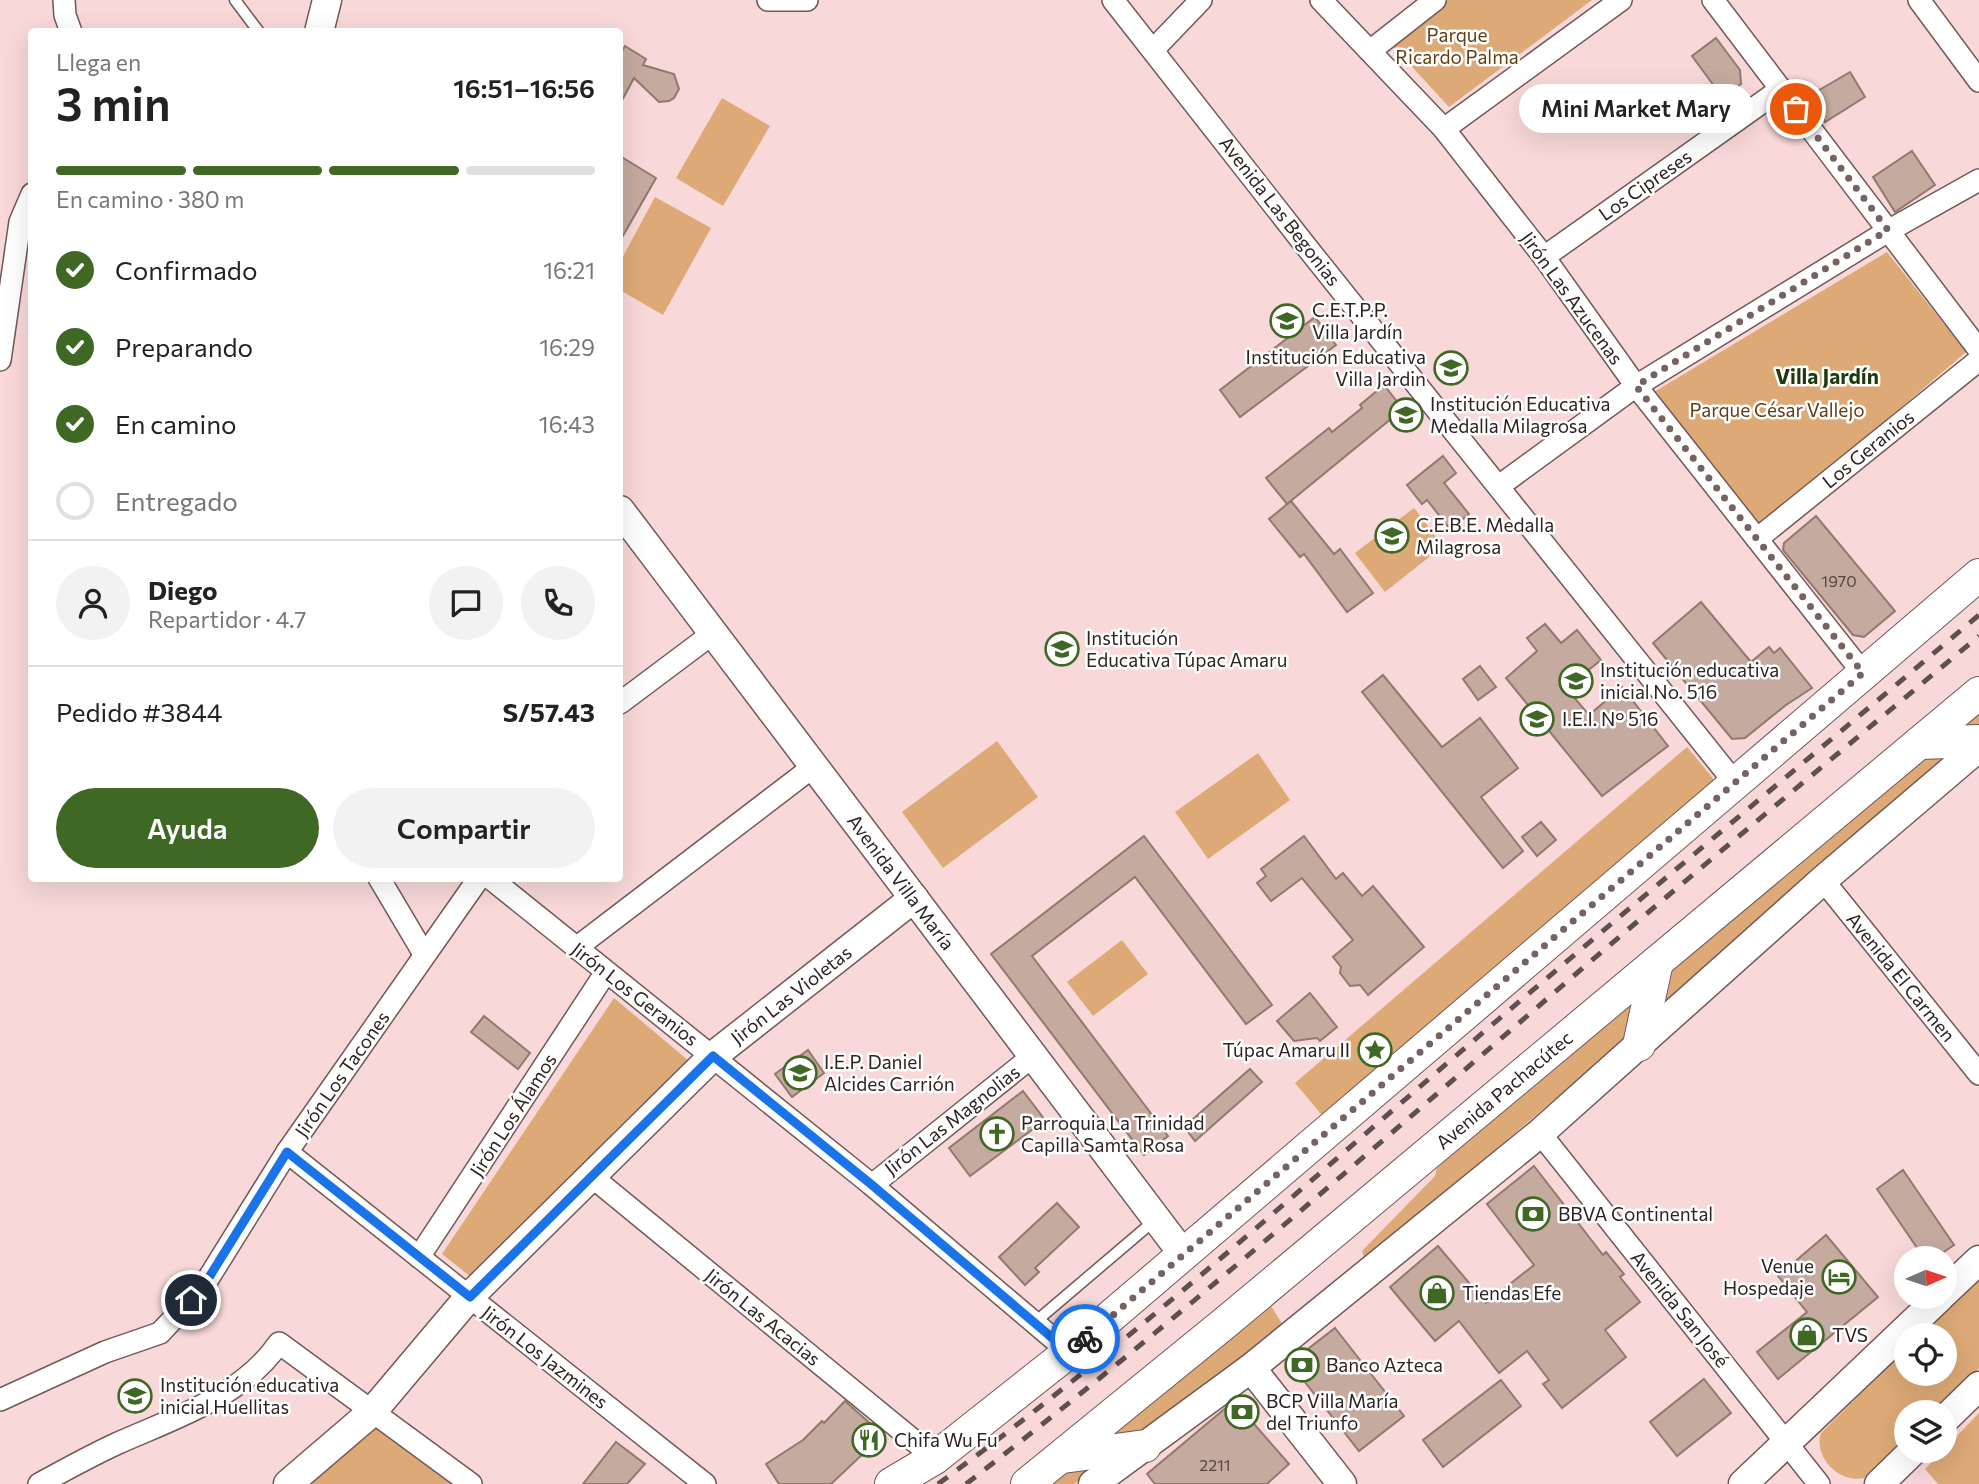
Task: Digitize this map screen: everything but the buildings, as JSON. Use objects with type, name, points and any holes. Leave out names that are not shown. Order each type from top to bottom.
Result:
[{"type":"main road","points":[[891,1484],[935,1458],[1069,1352],[1979,575]]},
{"type":"main road","name":"Avenida Pachacútec","points":[[1027,1484],[1979,693]]},
{"type":"main road","points":[[1919,743],[1979,741]]},
{"type":"main road","points":[[1639,1045],[1657,962]]},
{"type":"main road","points":[[1062,1457],[1145,1446]]},
{"type":"street","points":[[64,0],[70,28]]},
{"type":"street","points":[[320,28],[327,0]]},
{"type":"street","points":[[768,0],[807,0]]},
{"type":"street","name":"Avenida Las Begonias","points":[[1113,0],[1735,783]]},
{"type":"street","points":[[1153,50],[1201,0]]},
{"type":"street","name":"Jirón Las Azucenas","points":[[1321,0],[1444,128],[1545,257],[1636,386],[1863,673]]},
{"type":"street","points":[[1370,51],[1435,0]]},
{"type":"street","points":[[1444,128],[1621,0]]},
{"type":"street","points":[[1713,0],[1979,350]]},
{"type":"street","points":[[1919,0],[1979,81]]},
{"type":"street","name":"Los Cipreses","points":[[1545,257],[1781,89]]},
{"type":"street","points":[[1499,486],[1636,386],[1888,230],[1979,180]]},
{"type":"street","points":[[0,360],[20,222],[28,203]]},
{"type":"street","name":"Los Geranios","points":[[1757,539],[1979,360]]},
{"type":"street","name":"Avenida Villa María","points":[[623,514],[1183,1254]]},
{"type":"street","points":[[623,701],[712,634]]},
{"type":"street","points":[[1093,1484],[1251,1368],[1540,1133],[1823,880],[1979,747]]},
{"type":"street","points":[[576,948],[813,767]]},
{"type":"street","name":"Avenida El Carmen","points":[[1823,880],[1979,1074]]},
{"type":"street","points":[[381,882],[424,954]]},
{"type":"street","name":"Jirón Los Tacones","points":[[0,1400],[105,1352],[160,1333],[203,1287],[287,1152],[476,882]]},
{"type":"street","name":"Jirón Los Geranios","points":[[495,882],[872,1185],[1069,1352]]},
{"type":"street","name":"Jirón Las Violetas","points":[[288,1484],[372,1412],[470,1297],[713,1056],[914,898]]},
{"type":"street","name":"Jirón Los Álamos","points":[[419,1257],[607,972]]},
{"type":"street","name":"Jirón Las Magnolias","points":[[872,1185],[1033,1056]]},
{"type":"street","name":"Avenida San José","points":[[1540,1133],[1819,1484]]},
{"type":"street","name":"Jirón Los Jazmines","points":[[287,1152],[705,1484]]},
{"type":"street","name":"Jirón Las Acacias","points":[[591,1176],[935,1458]]},
{"type":"street","points":[[1957,1281],[1979,1260]]},
{"type":"street","points":[[1743,1484],[1928,1309]]},
{"type":"street","points":[[40,1484],[112,1446],[219,1396],[248,1377],[268,1359],[279,1343],[471,1484]]},
{"type":"street","points":[[1251,1368],[1342,1484]]},
{"type":"street","points":[[1957,1407],[1979,1386]]},
{"type":"street","points":[[1879,1484],[1901,1463]]},
{"type":"lane","points":[[235,0],[256,28]]},
{"type":"lane","points":[[1034,1323],[1156,1219]]},
{"type":"green space","name":"Parque Ricardo Palma","points":[[1444,0],[1592,0],[1449,107],[1389,42]]},
{"type":"green space","points":[[722,98],[770,126],[723,206],[676,178]]},
{"type":"green space","points":[[655,197],[711,228],[663,315],[623,292],[623,256]]},
{"type":"green space","name":"Parque César Vallejo","points":[[1887,252],[1966,352],[1762,526],[1654,392]]},
{"type":"green space","points":[[1414,508],[1443,546],[1385,592],[1355,553]]},
{"type":"green space","points":[[1979,706],[1979,737],[1365,1261],[1362,1251],[1435,1176],[1438,1162]]},
{"type":"green space","points":[[997,741],[1038,797],[943,868],[902,812]]},
{"type":"green space","points":[[1687,747],[1721,788],[1326,1120],[1295,1083]]},
{"type":"green space","points":[[1258,753],[1290,800],[1208,859],[1175,812]]},
{"type":"green space","points":[[1122,940],[1148,974],[1093,1016],[1067,982]]},
{"type":"green space","points":[[614,998],[695,1066],[471,1277],[442,1254]]},
{"type":"green space","points":[[1979,1277],[1979,1368],[1948,1400],[1894,1400],[1894,1454],[1864,1478],[1846,1477],[1837,1472],[1824,1459],[1821,1433],[1894,1361],[1894,1386],[1957,1386],[1957,1323],[1932,1323],[1946,1309],[1957,1309],[1957,1299]]},
{"type":"green space","points":[[1271,1306],[1284,1327],[1074,1484],[1041,1484]]},
{"type":"green space","points":[[1979,1413],[1979,1484],[1938,1484],[1925,1469],[1931,1463],[1957,1463],[1957,1436]]},
{"type":"green space","points":[[375,1426],[456,1484],[306,1484]]},
{"type":"railway","points":[[938,1484],[1003,1436],[1129,1335],[1572,957],[1979,615]]},
{"type":"railway","points":[[966,1484],[1199,1297],[1627,930],[1979,636]]},
{"type":"way so far","points":[[1085,1339],[1863,673],[1636,386],[1888,230],[1796,109]]},
{"type":"place","name":"Mini Market Mary","points":[[1796,109]]},
{"type":"place","name":"C.E.T.P.P. Villa Jardín","points":[[1287,321]]},
{"type":"place","name":"Institución Educativa Villa Jardin","points":[[1451,368]]},
{"type":"place","name":"Institución Educativa Medalla Milagrosa","points":[[1406,415]]},
{"type":"place","name":"C.E.B.E. Medalla Milagrosa","points":[[1392,536]]},
{"type":"place","name":"Institución Educativa Túpac Amaru","points":[[1062,649]]},
{"type":"place","name":"Institución educativa inicial No. 516","points":[[1576,681]]},
{"type":"place","name":"I.E.I. N° 516","points":[[1537,719]]},
{"type":"place","name":"Túpac Amaru II","points":[[1375,1050]]},
{"type":"place","name":"I.E.P. Daniel Alcides Carrión","points":[[800,1073]]},
{"type":"place","name":"Parroquia La Trinidad Capilla Samta Rosa","points":[[997,1134]]},
{"type":"place","name":"BBVA Continental","points":[[1533,1214]]},
{"type":"place","name":"Venue Hospedaje","points":[[1839,1277]]},
{"type":"place","name":"Tiendas Efe","points":[[1437,1293]]},
{"type":"place","name":"TVS","points":[[1807,1335]]},
{"type":"place","name":"Banco Azteca","points":[[1302,1365]]},
{"type":"place","name":"Institución educativa inicial Huellitas","points":[[135,1396]]},
{"type":"place","name":"BCP Villa María del Triunfo","points":[[1242,1412]]},
{"type":"place","name":"Chifa Wu Fu","points":[[869,1440]]},
{"type":"district","name":"Villa Jardín","points":[[1827,377]]},
{"type":"route","points":[[191,1300],[203,1287],[287,1152],[470,1297],[713,1056],[872,1185],[1069,1352],[1085,1339]]}]
